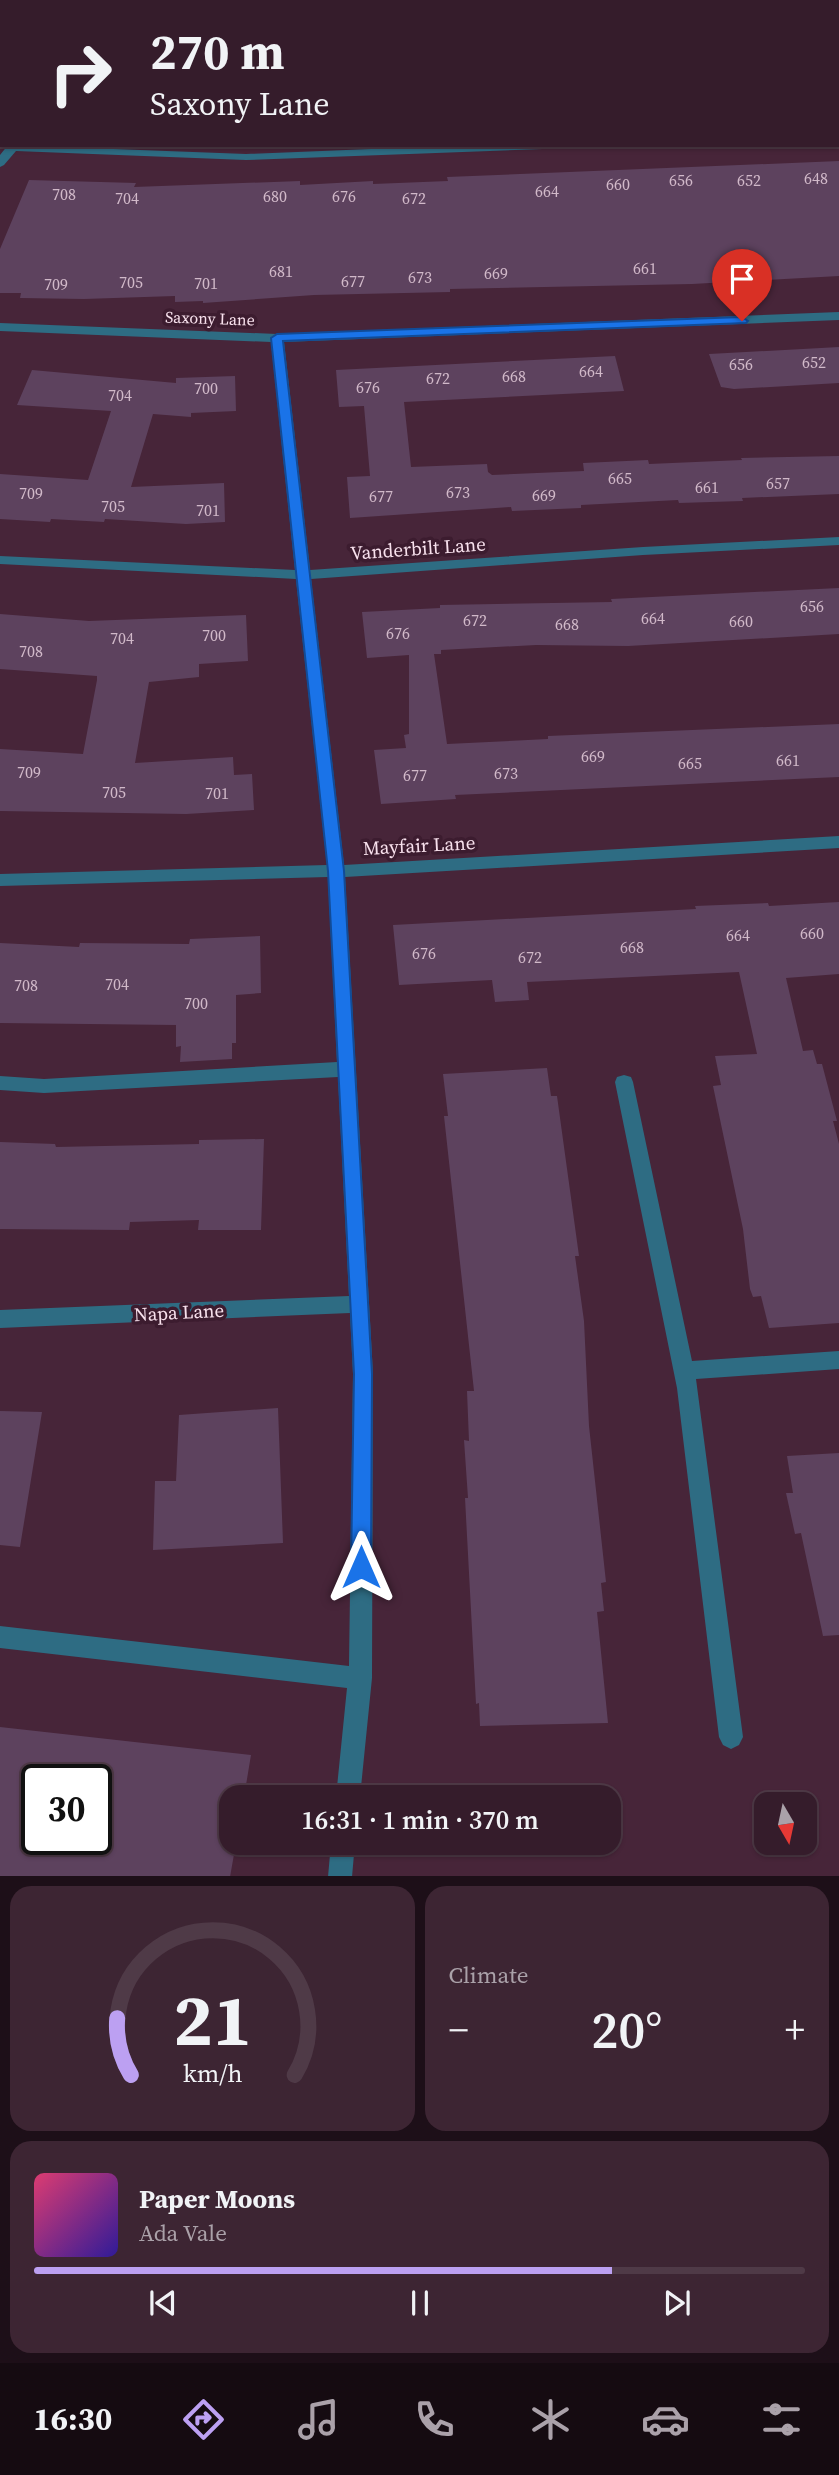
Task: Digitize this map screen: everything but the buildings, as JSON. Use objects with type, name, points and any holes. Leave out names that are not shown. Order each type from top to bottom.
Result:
[{"type":"street","points":[[0,163],[13,147]]},
{"type":"street","points":[[35,147],[246,157],[516,147]]},
{"type":"street","name":"Saxony Lane","points":[[0,327],[277,338],[839,316]]},
{"type":"street","points":[[277,338],[336,871],[363,1374],[359,1678],[349,1785]]},
{"type":"street","name":"Vanderbilt Lane","points":[[0,560],[302,575],[839,541]]},
{"type":"street","name":"Mayfair Lane","points":[[0,880],[336,871],[839,842]]},
{"type":"street","points":[[0,1083],[44,1086],[346,1069]]},
{"type":"street","points":[[624,1082],[683,1371],[731,1737]]},
{"type":"street","name":"Napa Lane","points":[[0,1319],[358,1304]]},
{"type":"street","points":[[683,1371],[839,1360]]},
{"type":"street","points":[[0,1637],[359,1678]]},
{"type":"street","points":[[340,1876],[342,1855]]},
{"type":"route","points":[[361,1567],[363,1374],[336,871],[277,338],[742,321]]}]
